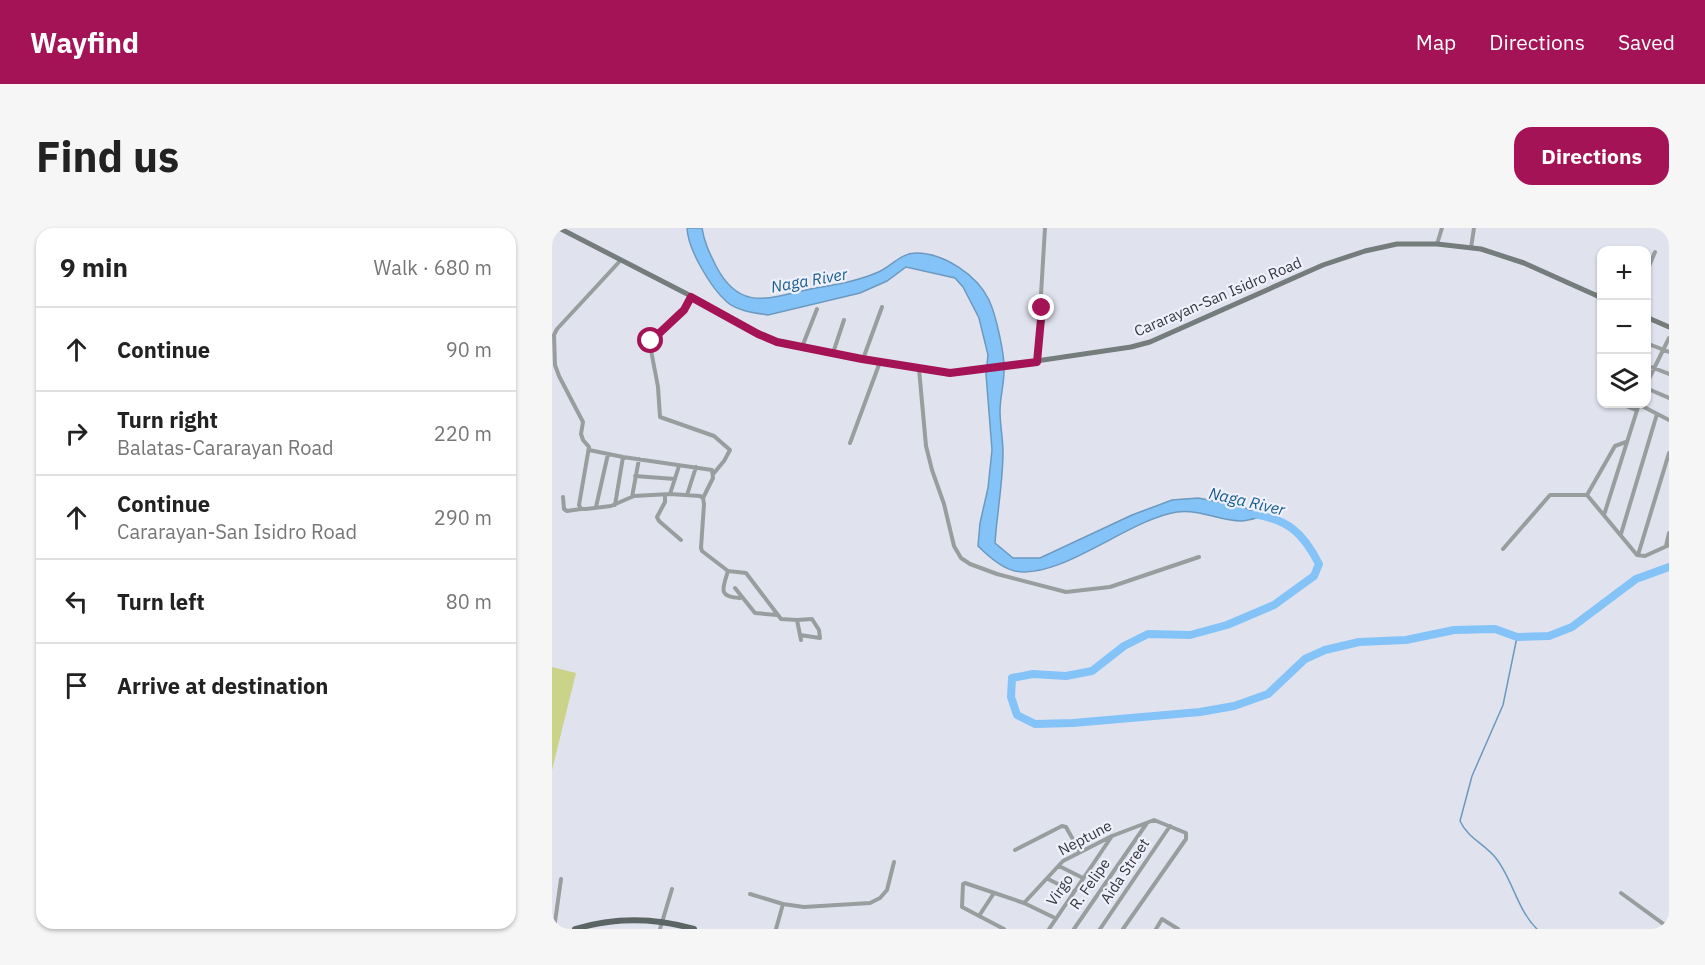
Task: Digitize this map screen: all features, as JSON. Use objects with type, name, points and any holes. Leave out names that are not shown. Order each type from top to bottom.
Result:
[{"type":"main road","name":"Cararayan-San Isidro Road","points":[[559,228],[571,231],[620,261],[777,342],[950,373],[1037,362],[1150,342],[1323,265],[1354,254],[1397,244],[1437,244],[1481,249],[1524,264],[1597,296]]},
{"type":"main road","points":[[1651,319],[1669,327]]},
{"type":"main road","points":[[575,929],[614,920],[637,919],[663,921],[694,929]]},
{"type":"street","points":[[1037,362],[1045,228]]},
{"type":"street","points":[[1437,244],[1442,228]]},
{"type":"street","points":[[1471,248],[1474,228]]},
{"type":"street","points":[[1651,262],[1655,252]]},
{"type":"street","points":[[582,509],[579,505],[580,495],[589,447],[581,434],[583,422],[555,365],[555,331],[620,261]]},
{"type":"street","points":[[691,297],[684,310],[651,341],[650,349],[658,387],[660,417],[714,436],[730,450],[714,473],[703,498],[701,548],[728,571],[746,573],[781,618],[812,619],[819,630],[820,638],[800,637],[797,620]]},
{"type":"street","points":[[862,359],[882,307]]},
{"type":"street","points":[[802,347],[817,309]]},
{"type":"street","points":[[833,353],[844,320]]},
{"type":"street","points":[[1651,376],[1669,338]]},
{"type":"street","points":[[1651,345],[1669,352]]},
{"type":"street","points":[[850,443],[880,362]]},
{"type":"street","points":[[1651,366],[1669,374]]},
{"type":"street","points":[[919,369],[926,446],[954,546],[961,558],[970,564],[997,574],[1066,592],[1110,587],[1199,557]]},
{"type":"street","points":[[552,380],[559,376]]},
{"type":"street","points":[[1651,389],[1669,398]]},
{"type":"street","points":[[1604,516],[1636,410],[1631,408]]},
{"type":"street","points":[[1646,408],[1669,420]]},
{"type":"street","points":[[1621,535],[1657,414]]},
{"type":"street","points":[[1587,495],[1615,446],[1626,442]]},
{"type":"street","points":[[589,450],[696,467],[712,470],[714,473]]},
{"type":"street","points":[[1637,555],[1669,453]]},
{"type":"street","points":[[596,507],[608,454]]},
{"type":"street","points":[[615,505],[623,457]]},
{"type":"street","points":[[632,497],[639,459]]},
{"type":"street","points":[[679,466],[657,517],[681,540]]},
{"type":"street","points":[[687,495],[696,467]]},
{"type":"street","points":[[635,476],[675,479]]},
{"type":"street","points":[[563,497],[564,509],[567,511],[615,505],[632,497],[687,495],[703,498]]},
{"type":"street","points":[[1503,549],[1550,495],[1587,495]]},
{"type":"street","points":[[1587,495],[1637,555],[1645,556],[1667,546],[1669,533]]},
{"type":"street","points":[[728,571],[723,589],[724,594],[728,597],[741,598]]},
{"type":"street","points":[[735,588],[755,614],[777,615]]},
{"type":"street","points":[[1123,929],[1186,839],[1186,833],[1170,826],[1154,820],[1147,822]]},
{"type":"street","name":"Neptune","points":[[1024,903],[1063,861],[1112,836],[1147,822]]},
{"type":"street","name":"R. Felipe","points":[[1074,929],[1147,822]]},
{"type":"street","points":[[1015,850],[1062,826],[1066,827],[1080,852]]},
{"type":"street","name":"Aida Street","points":[[1100,929],[1170,826]]},
{"type":"street","name":"Virgo","points":[[1048,929],[1112,836]]},
{"type":"street","points":[[750,894],[783,904],[812,907],[870,903],[880,898],[887,890],[894,861]]},
{"type":"street","points":[[1059,866],[1083,878]]},
{"type":"street","points":[[555,929],[561,879]]},
{"type":"street","points":[[1048,879],[1074,892]]},
{"type":"street","points":[[1004,929],[962,908],[963,884],[1024,903],[1055,918]]},
{"type":"street","points":[[660,929],[672,890]]},
{"type":"street","points":[[978,916],[994,893]]},
{"type":"street","points":[[1621,893],[1669,928]]},
{"type":"street","points":[[776,929],[783,904]]},
{"type":"street","points":[[1156,929],[1162,919],[1178,929]]},
{"type":"green space","points":[[552,667],[576,673],[552,770]]},
{"type":"water","points":[[687,228],[702,228],[709,252],[725,281],[745,296],[768,298],[860,279],[881,271],[905,255],[916,253],[948,261],[976,282],[984,291],[992,307],[1003,355],[1004,376],[1000,411],[1003,463],[995,543],[1013,558],[1040,558],[1132,515],[1172,500],[1198,498],[1241,506],[1263,516],[1241,521],[1194,512],[1177,512],[1138,525],[1053,567],[1033,571],[1015,571],[1005,567],[990,558],[978,546],[992,450],[986,374],[988,355],[979,318],[963,287],[955,278],[906,267],[887,281],[860,293],[768,315],[741,310],[727,302],[714,288],[691,247]]},
{"type":"waterway","name":"Naga River","points":[[1254,514],[1286,524],[1301,536],[1319,564],[1314,576],[1274,605],[1227,625],[1190,635],[1148,634],[1124,646],[1092,671],[1066,676],[1033,674],[1012,678],[1011,697],[1017,715],[1035,724],[1200,712],[1234,706],[1268,694],[1305,659],[1325,650],[1359,642],[1406,640],[1454,630],[1495,629],[1517,637],[1549,636],[1572,627],[1636,579],[1669,567]]},
{"type":"waterway","points":[[1517,637],[1503,705],[1472,776],[1460,821],[1467,832],[1501,865],[1524,913],[1537,929]]},
{"type":"route","points":[[651,341],[684,310],[691,297],[777,342],[862,359],[955,373],[1037,362],[1042,308]]}]
